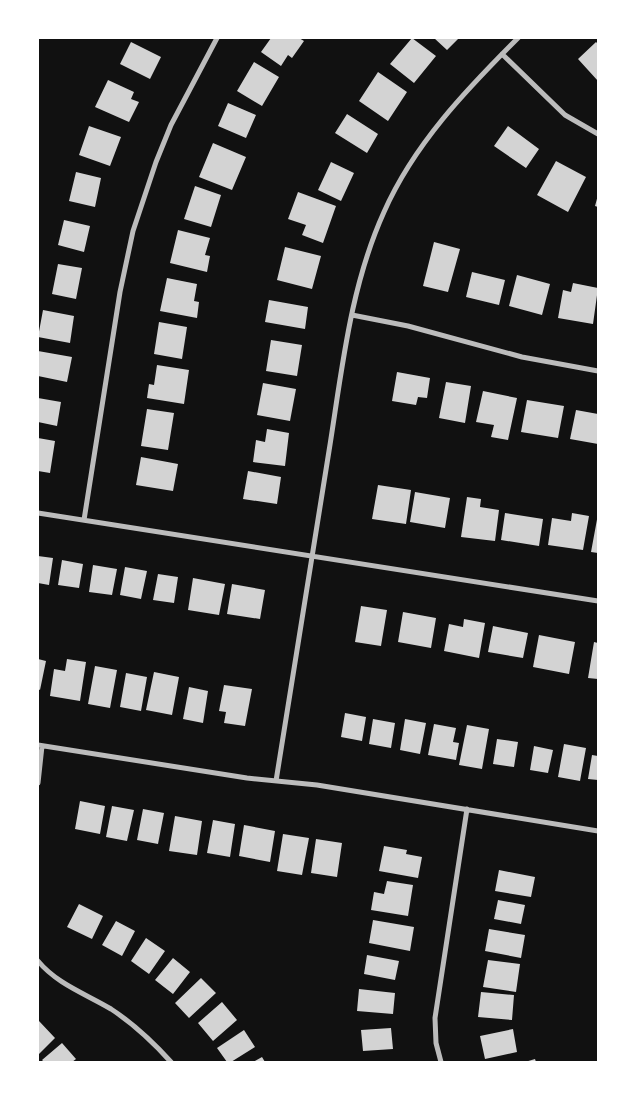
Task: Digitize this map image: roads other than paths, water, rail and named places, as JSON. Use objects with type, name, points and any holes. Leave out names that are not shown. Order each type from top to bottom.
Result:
[{"type":"street","points":[[84,520],[120,292],[133,231],[171,125],[217,38]]},
{"type":"street","points":[[276,781],[352,315],[371,244],[384,211],[401,179],[441,120],[518,38]]},
{"type":"street","points":[[502,54],[565,115],[576,124],[598,134]]},
{"type":"street","points":[[352,315],[408,326],[522,357],[598,371]]},
{"type":"street","points":[[38,512],[598,601]]},
{"type":"street","points":[[38,783],[40,745],[276,781],[317,785],[598,831]]},
{"type":"street","points":[[441,1062],[436,1043],[435,1018],[466,809]]},
{"type":"street","points":[[38,961],[56,978],[125,1019],[148,1038],[171,1062]]}]
